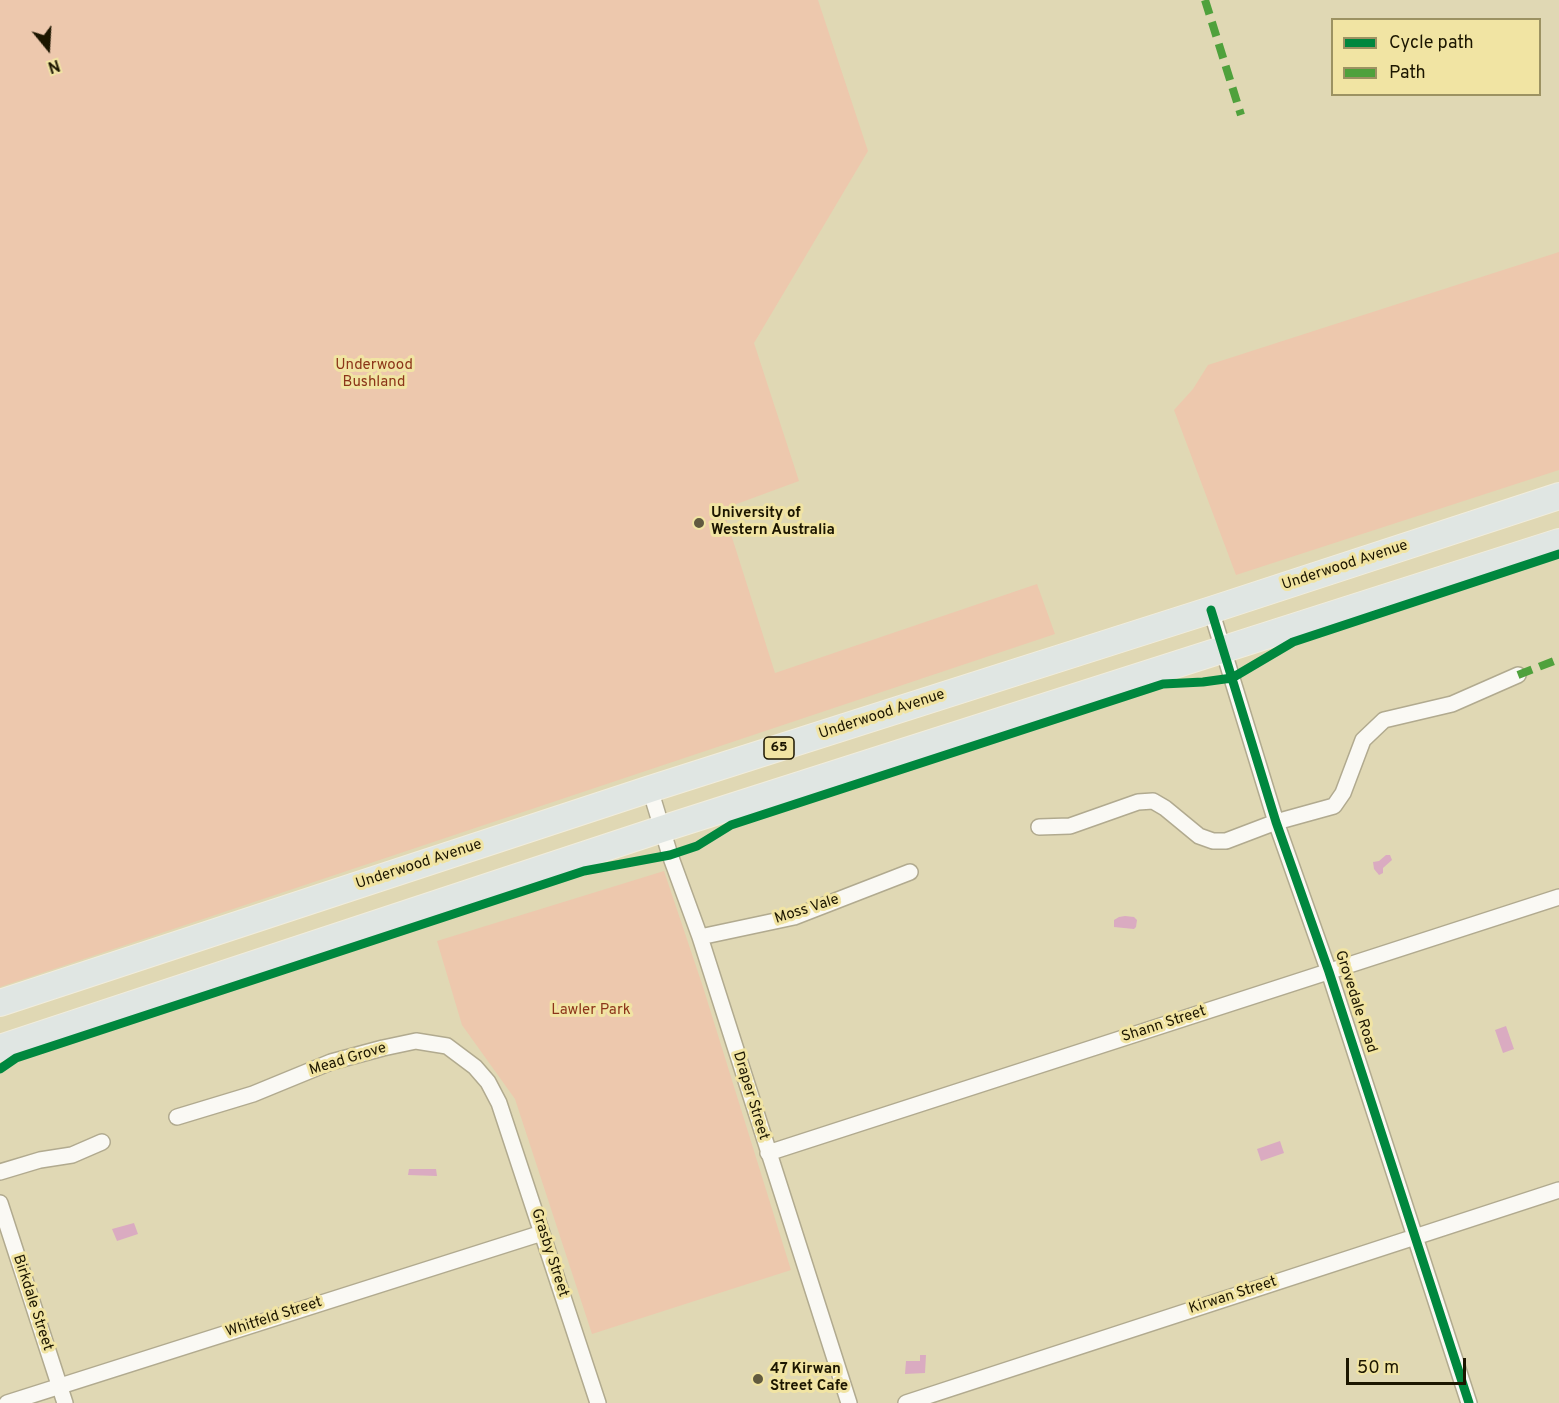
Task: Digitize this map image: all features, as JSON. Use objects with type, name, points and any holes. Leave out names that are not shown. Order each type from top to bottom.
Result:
[{"type":"main road","name":"Underwood Avenue","points":[[0,1003],[650,789],[1559,496]]},
{"type":"main road","points":[[0,1048],[662,830],[1559,542]]},
{"type":"street","name":"Grovedale Road","points":[[1211,610],[1276,822],[1329,972],[1469,1403]]},
{"type":"street","points":[[1039,827],[1070,826],[1138,802],[1153,801],[1199,836],[1213,841],[1226,841],[1276,822],[1334,806],[1343,794],[1363,740],[1384,720],[1452,704],[1518,675]]},
{"type":"street","name":"Draper Street","points":[[650,789],[700,937],[849,1403]]},
{"type":"street","name":"Moss Vale","points":[[700,937],[794,917],[910,872]]},
{"type":"street","name":"Shann Street","points":[[768,1153],[1559,897]]},
{"type":"street","name":"Mead Grove","points":[[177,1117],[253,1094],[331,1062],[416,1041],[447,1047],[475,1067],[488,1082],[500,1102]]},
{"type":"street","name":"Grasby Street","points":[[500,1102],[598,1403]]},
{"type":"street","points":[[0,1172],[40,1160],[72,1155],[102,1142]]},
{"type":"street","name":"Kirwan Street","points":[[906,1403],[1559,1190]]},
{"type":"street","name":"Birkdale Street","points":[[0,1203],[65,1403]]},
{"type":"street","name":"Whitfeld Street","points":[[7,1403],[542,1233]]},
{"type":"green space","name":"Underwood Bushland","points":[[0,0],[818,0],[868,151],[754,343],[799,481],[723,509],[775,673],[1037,584],[1055,634],[0,987]]},
{"type":"green space","points":[[1559,252],[1559,470],[1236,575],[1174,410],[1193,389],[1208,365]]},
{"type":"green space","name":"Lawler Park","points":[[664,871],[703,987],[791,1270],[592,1334],[515,1099],[462,1025],[437,941]]},
{"type":"shaded area","points":[[1386,855],[1390,855],[1392,860],[1379,875],[1374,869],[1373,862],[1379,861]]},
{"type":"shaded area","points":[[1125,916],[1134,917],[1137,920],[1134,929],[1114,927],[1114,920]]},
{"type":"shaded area","points":[[1506,1026],[1514,1049],[1503,1053],[1495,1030]]},
{"type":"shaded area","points":[[1280,1141],[1284,1153],[1261,1161],[1257,1149]]},
{"type":"shaded area","points":[[409,1169],[436,1169],[437,1176],[408,1175]]},
{"type":"shaded area","points":[[134,1223],[138,1234],[117,1241],[112,1229]]},
{"type":"shaded area","points":[[920,1355],[926,1355],[925,1373],[905,1374],[906,1361],[920,1361]]},
{"type":"marked path","points":[[1205,0],[1241,115]]},
{"type":"marked path","points":[[1518,675],[1559,659]]},
{"type":"cycle path","points":[[0,1069],[16,1058],[584,871],[670,855],[697,846],[731,825],[1163,684],[1232,678],[1293,642],[1559,554]]},
{"type":"cycle path","points":[[1211,610],[1276,822],[1329,972],[1469,1403]]},
{"type":"place","name":"University of Western Australia","points":[[699,523]]},
{"type":"place","name":"47 Kirwan Street Cafe","points":[[758,1379]]}]
